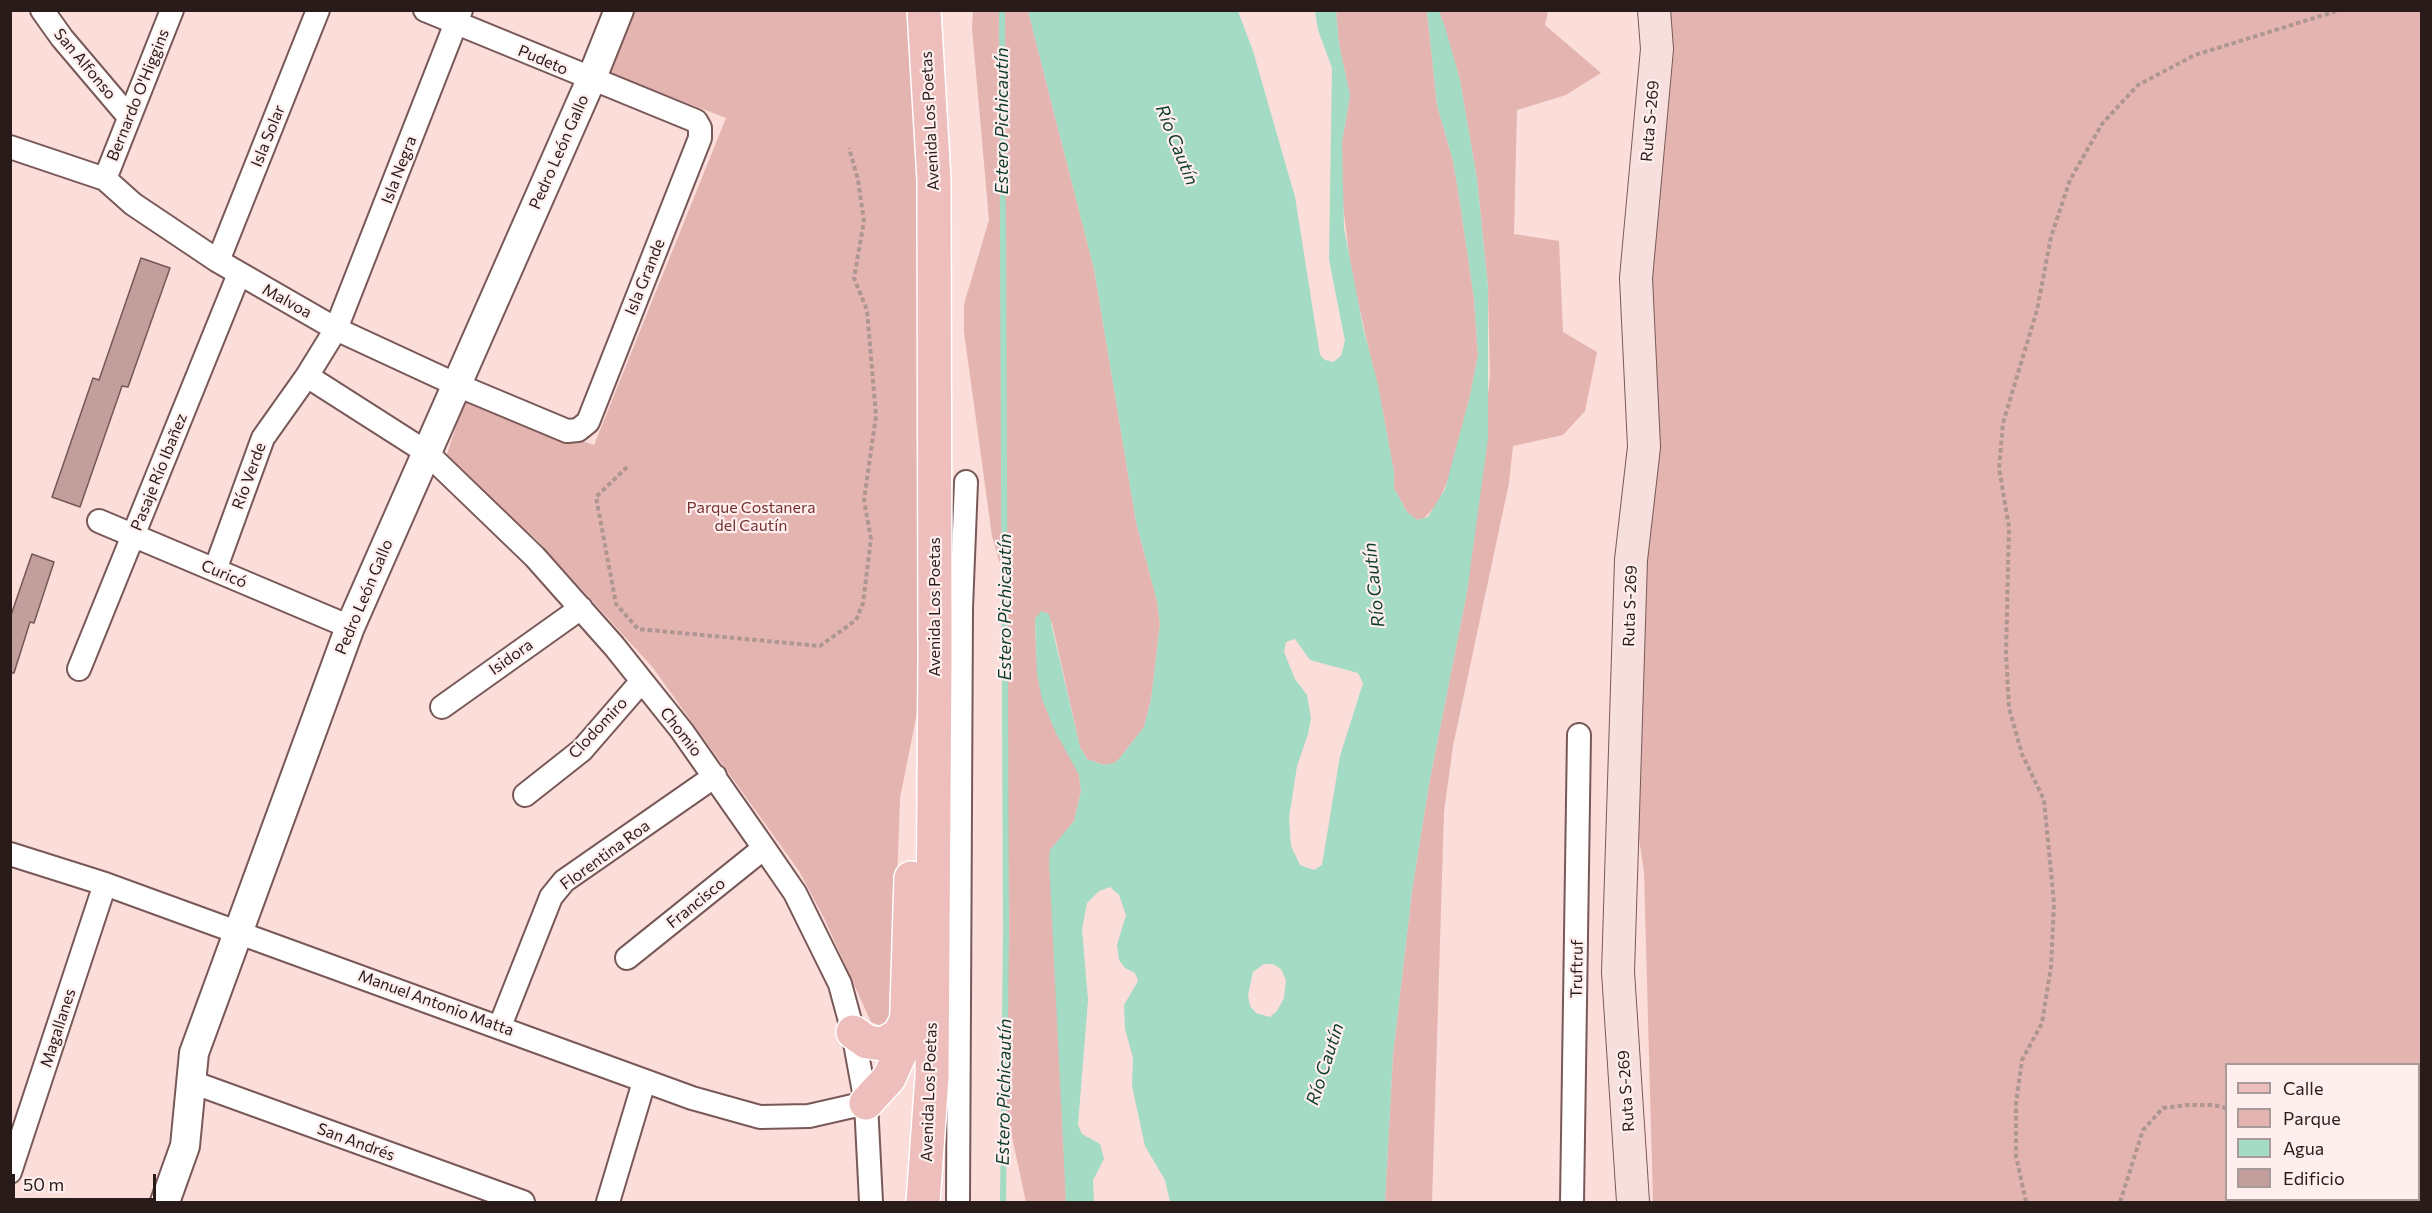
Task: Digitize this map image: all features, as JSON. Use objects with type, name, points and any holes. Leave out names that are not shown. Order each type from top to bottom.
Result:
[{"type":"main road","name":"Avenida Los Poetas","points":[[923,1203],[932,1077],[935,692],[934,180],[924,10]]},
{"type":"main road","name":"Ruta S-269","points":[[1633,1203],[1618,972],[1631,560],[1644,447],[1636,278],[1657,49],[1654,10]]},
{"type":"main road","points":[[866,1103],[879,1092],[896,1066],[906,1040],[914,787],[921,740],[935,692]]},
{"type":"main road","points":[[853,1032],[867,1042],[883,1044],[899,1035],[907,1019]]},
{"type":"street","name":"San Alfonso","points":[[42,10],[62,39],[129,117]]},
{"type":"street","name":"Bernardo O'Higgins","points":[[105,179],[172,10]]},
{"type":"street","name":"Isla Solar","points":[[218,261],[318,10]]},
{"type":"street","name":"Pudeto","points":[[425,10],[459,17],[591,80],[696,121]]},
{"type":"street","name":"Pedro León Gallo","points":[[165,1203],[185,1146],[189,1081],[194,1053],[350,627],[591,80],[619,10]]},
{"type":"street","name":"Isla Negra","points":[[336,329],[459,17]]},
{"type":"street","name":"Isla Grande","points":[[578,430],[588,422],[700,138],[696,121]]},
{"type":"street","name":"Malvoa","points":[[10,147],[105,179],[133,204],[218,261],[336,329],[457,385],[567,431],[578,430]]},
{"type":"street","name":"Pasaje Río Ibañez","points":[[79,669],[239,274]]},
{"type":"street","name":"Río Verde","points":[[215,570],[263,438],[308,376],[336,329]]},
{"type":"street","name":"Chomio","points":[[308,376],[426,452],[535,557],[581,608],[715,777],[795,893],[840,984],[853,1032],[866,1103],[871,1203]]},
{"type":"street","points":[[958,1203],[961,620],[966,482]]},
{"type":"street","name":"Curicó","points":[[99,521],[350,627]]},
{"type":"street","name":"Isidora","points":[[442,707],[581,608]]},
{"type":"street","name":"Clodomiro","points":[[525,795],[582,750],[641,682]]},
{"type":"street","name":"Truftruf","points":[[1572,1203],[1579,735]]},
{"type":"street","name":"Florentina Roa","points":[[500,1026],[551,897],[564,881],[715,777]]},
{"type":"street","name":"Francisco","points":[[627,958],[764,848]]},
{"type":"street","name":"Manuel Antonio Matta","points":[[10,854],[105,884],[239,932],[500,1026],[644,1082],[760,1117],[809,1116],[866,1103]]},
{"type":"street","name":"Magallanes","points":[[10,1172],[105,884]]},
{"type":"street","name":"San Andrés","points":[[189,1081],[523,1203]]},
{"type":"street","points":[[608,1203],[644,1082]]},
{"type":"path","points":[[2026,1203],[2016,1156],[2016,1102],[2022,1060],[2042,1023],[2051,967],[2054,903],[2044,800],[2022,754],[2009,708],[2006,654],[2010,527],[1999,468],[2003,423],[2037,310],[2051,237],[2070,180],[2102,124],[2138,85],[2195,55],[2340,10]]},
{"type":"path","points":[[627,467],[596,497],[616,604],[639,629],[820,646],[856,620],[863,603],[871,539],[864,500],[876,416],[867,310],[855,278],[864,221],[858,180],[849,148]]},
{"type":"path","points":[[2120,1203],[2143,1130],[2163,1108],[2188,1105],[2214,1105],[2225,1108]]},
{"type":"green space","name":"Parque Costanera del Cautín","points":[[631,11],[915,11],[928,145],[922,688],[900,798],[892,1019],[882,1026],[871,1022],[824,918],[799,871],[653,668],[538,541],[445,460],[464,402],[594,445],[726,118],[607,72]]},
{"type":"green space","points":[[973,11],[1028,11],[1094,269],[1136,522],[1157,601],[1160,624],[1151,700],[1144,727],[1119,759],[1114,763],[1104,765],[1087,759],[1080,747],[1052,623],[1035,619],[1036,653],[1079,775],[1081,791],[1074,821],[1051,850],[1066,1202],[1026,1202],[1004,1100],[1005,582],[992,536],[964,332],[964,304],[989,220],[972,28]]},
{"type":"green space","points":[[1336,11],[1427,11],[1437,105],[1453,161],[1474,298],[1478,355],[1450,475],[1437,505],[1422,520],[1414,519],[1407,512],[1394,488],[1394,472],[1383,413],[1351,270],[1341,189],[1342,143],[1350,95],[1339,44]]},
{"type":"green space","points":[[1439,11],[1548,11],[1545,25],[1601,73],[1566,95],[1517,110],[1514,234],[1559,241],[1563,332],[1597,352],[1585,411],[1563,435],[1513,446],[1509,483],[1453,746],[1444,812],[1432,1202],[1385,1202],[1393,1055],[1412,891],[1429,784],[1467,592],[1490,376],[1488,287],[1477,179],[1460,80]]},
{"type":"green space","points":[[1662,11],[2421,11],[2421,1202],[1653,1202],[1644,872],[1633,799],[1650,271]]},
{"type":"water","name":"Río Cautín","points":[[1028,11],[1238,11],[1253,51],[1295,197],[1320,355],[1325,360],[1333,362],[1341,356],[1345,341],[1329,260],[1332,68],[1318,30],[1315,11],[1336,11],[1339,44],[1350,95],[1342,143],[1344,228],[1363,327],[1378,385],[1394,472],[1394,488],[1407,512],[1417,520],[1428,517],[1445,489],[1470,396],[1478,355],[1474,298],[1460,203],[1453,161],[1437,105],[1427,11],[1439,11],[1460,80],[1477,179],[1488,287],[1488,438],[1467,592],[1429,784],[1412,891],[1393,1055],[1385,1202],[1170,1202],[1165,1180],[1145,1146],[1132,1086],[1133,1058],[1125,1029],[1124,1005],[1138,981],[1135,973],[1125,968],[1119,960],[1117,945],[1126,915],[1119,895],[1110,887],[1099,891],[1087,903],[1082,929],[1088,1000],[1078,1125],[1082,1134],[1100,1144],[1104,1159],[1093,1180],[1094,1202],[1066,1202],[1049,860],[1050,850],[1074,821],[1081,791],[1079,775],[1055,731],[1042,699],[1037,674],[1035,619],[1041,611],[1049,614],[1080,747],[1087,759],[1104,765],[1114,763],[1119,759],[1144,727],[1151,700],[1160,624],[1157,601],[1136,522],[1094,269]],"holes":[[[1295,639],[1310,660],[1358,673],[1363,683],[1340,756],[1322,865],[1314,870],[1300,865],[1291,846],[1289,818],[1297,766],[1311,718],[1307,695],[1295,679],[1284,652],[1286,642]],[[1264,964],[1273,964],[1281,969],[1286,980],[1284,998],[1277,1011],[1270,1017],[1256,1013],[1250,1006],[1248,995],[1253,972]]]},
{"type":"building","points":[[141,258],[170,268],[128,387],[122,386],[80,507],[52,497],[93,378],[99,380]]},
{"type":"building","points":[[32,554],[54,562],[34,623],[30,622],[14,673],[10,673],[10,618]]},
{"type":"waterway","name":"Estero Pichicautín","points":[[1002,10],[1006,931],[1003,1202]]}]
